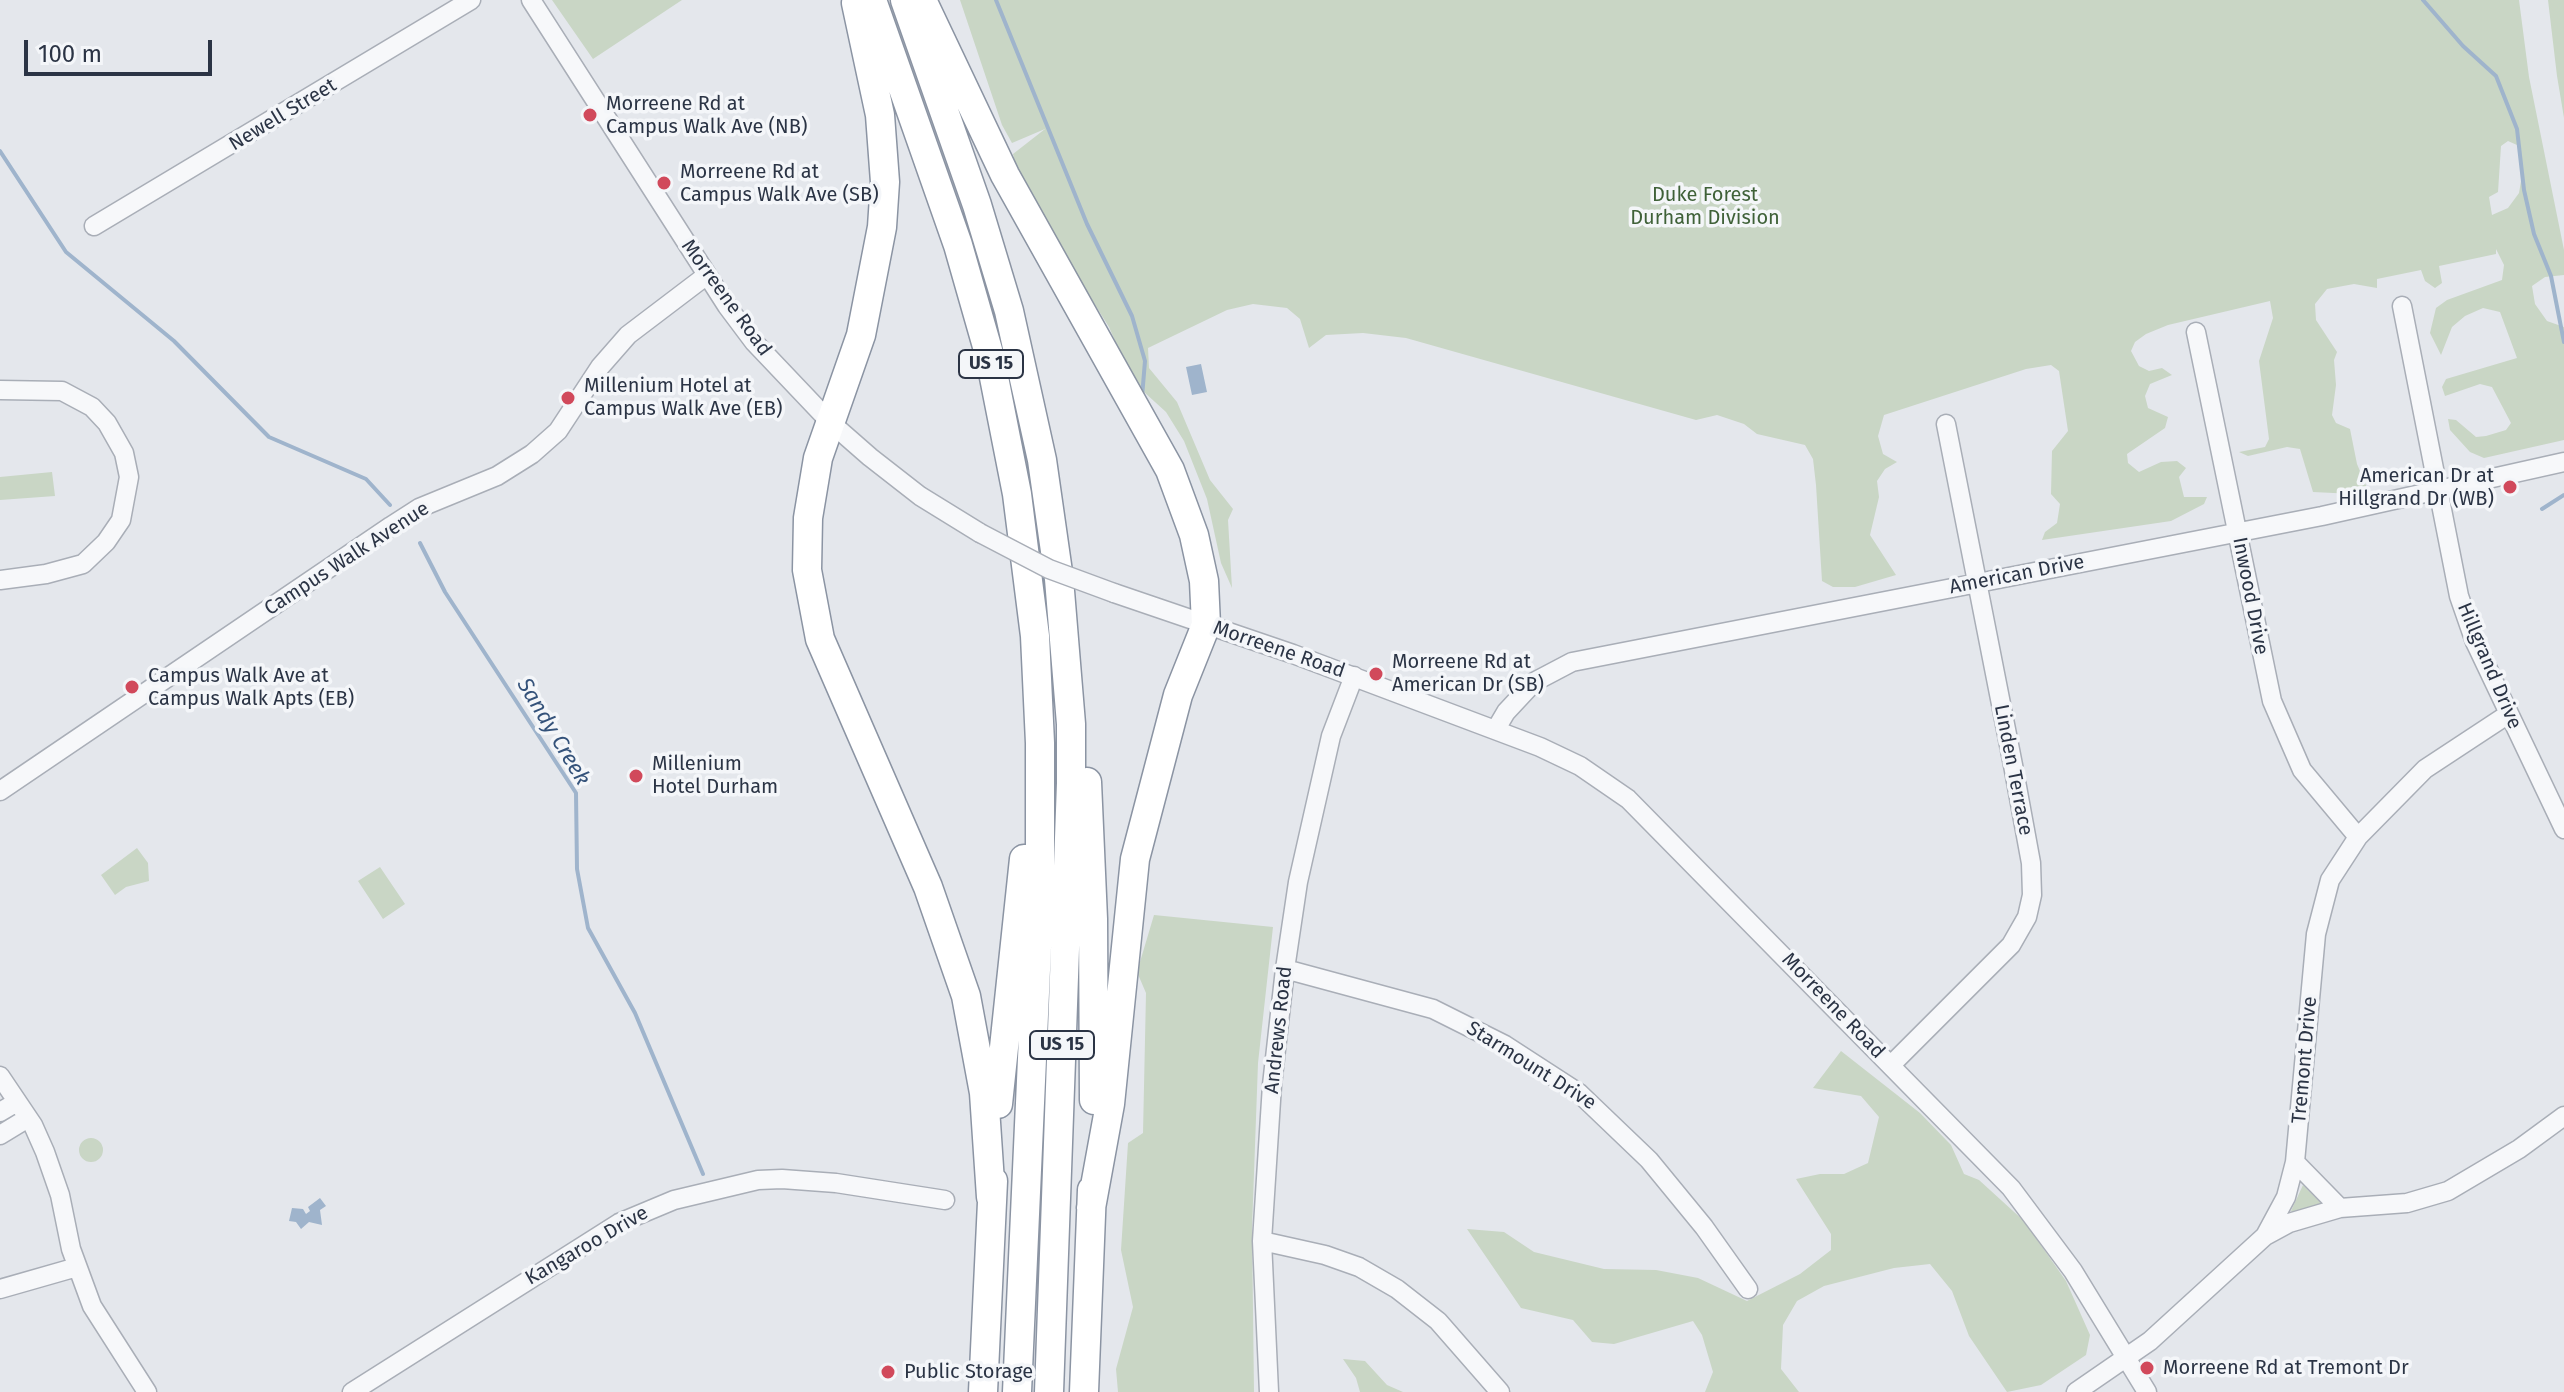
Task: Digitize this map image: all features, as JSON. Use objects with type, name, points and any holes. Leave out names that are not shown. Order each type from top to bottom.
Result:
[{"type":"highway","points":[[856,0],[880,115],[883,216],[880,247],[861,335],[818,458],[806,540],[816,625],[856,728],[928,887],[963,987],[981,1075],[991,1197]]},
{"type":"highway","name":"US 15","points":[[872,0],[958,245],[990,357],[1010,453],[1030,588],[1040,743],[1040,881],[1017,1392]]},
{"type":"highway","name":"US 15","points":[[905,0],[977,205],[1021,358],[1052,521],[1070,699],[1069,872],[1049,1392]]},
{"type":"highway","points":[[922,0],[1005,175],[1170,470],[1202,565],[1206,625],[1178,695],[1135,859],[1110,1104],[1091,1208]]},
{"type":"highway","points":[[1070,699],[1088,785],[1095,1036],[1084,1392]]},
{"type":"highway","points":[[983,1392],[991,1197],[1003,1033],[1029,792],[1040,743]]},
{"type":"street","name":"Newell Street","points":[[94,226],[471,0]]},
{"type":"street","name":"Morreene Road","points":[[531,0],[707,275],[754,342],[830,422],[920,496],[980,533],[1049,569],[1496,729],[1580,766],[1628,799],[2023,1202],[2073,1271],[2147,1392]]},
{"type":"street","name":"Campus Walk Avenue","points":[[0,791],[409,514],[497,476],[532,454],[558,431],[600,367],[628,335],[707,275]]},
{"type":"street","name":"Hillgrand Drive","points":[[2402,306],[2459,596],[2507,715],[2564,829]]},
{"type":"street","name":"Inwood Drive","points":[[2196,332],[2264,666],[2282,727],[2302,770],[2358,837]]},
{"type":"street","points":[[0,390],[62,391],[92,407],[107,423],[124,453],[129,477],[121,520],[106,542],[83,564],[46,574],[0,580]]},
{"type":"street","name":"Linden Terrace","points":[[1891,1065],[2011,945],[2031,906],[2031,863],[1946,424]]},
{"type":"street","name":"American Drive","points":[[1496,729],[1506,712],[1534,682],[1572,662],[2237,532],[2564,462]]},
{"type":"street","name":"Andrews Road","points":[[1269,1392],[1262,1241],[1272,1085],[1285,969],[1298,882],[1331,736],[1354,676]]},
{"type":"street","name":"Tremont Drive","points":[[2076,1392],[2127,1359],[2265,1236],[2286,1197],[2295,1162],[2316,934],[2330,880],[2358,837],[2425,769],[2507,715]]},
{"type":"street","name":"Starmount Drive","points":[[1285,969],[1433,1009],[1505,1045],[1579,1093],[1649,1160],[1704,1227],[1748,1289]]},
{"type":"street","points":[[0,1076],[23,1110],[53,1173],[77,1267],[106,1331],[147,1392]]},
{"type":"street","points":[[0,1112],[23,1110]]},
{"type":"street","points":[[0,1135],[23,1110]]},
{"type":"street","points":[[2265,1236],[2289,1223],[2340,1208],[2407,1203],[2448,1191],[2519,1149],[2564,1116]]},
{"type":"street","points":[[2295,1162],[2340,1208]]},
{"type":"street","name":"Kangaroo Drive","points":[[352,1392],[619,1223],[674,1200],[758,1180],[782,1179],[836,1183],[945,1200]]},
{"type":"street","points":[[1262,1241],[1325,1255],[1359,1267],[1397,1289],[1438,1321],[1500,1392]]},
{"type":"street","points":[[0,1289],[77,1267]]},
{"type":"green space","points":[[552,0],[682,0],[593,59]]},
{"type":"green space","name":"Duke Forest Durham Division","points":[[960,0],[2519,0],[2529,77],[2564,250],[2564,275],[2545,277],[2532,286],[2535,304],[2547,321],[2564,327],[2564,440],[2484,458],[2470,452],[2450,430],[2448,419],[2456,420],[2476,437],[2506,430],[2511,423],[2492,387],[2480,384],[2445,396],[2442,387],[2446,379],[2517,358],[2500,312],[2483,308],[2465,316],[2452,327],[2441,355],[2430,333],[2436,308],[2447,300],[2502,280],[2504,265],[2496,249],[2496,254],[2439,266],[2442,283],[2435,288],[2425,281],[2421,270],[2377,279],[2377,288],[2354,284],[2327,289],[2315,304],[2316,320],[2337,352],[2332,415],[2336,423],[2350,429],[2357,464],[2367,488],[2354,494],[2313,492],[2300,449],[2287,447],[2248,456],[2239,452],[2265,447],[2269,439],[2259,361],[2273,318],[2270,301],[2168,325],[2146,334],[2135,342],[2131,351],[2139,366],[2149,371],[2162,368],[2172,375],[2150,384],[2145,396],[2148,408],[2168,417],[2165,428],[2127,454],[2128,463],[2139,472],[2161,462],[2177,461],[2186,468],[2179,477],[2184,497],[2207,497],[2204,504],[2171,521],[2042,540],[2045,532],[2057,523],[2060,504],[2051,494],[2052,451],[2068,431],[2059,371],[2051,365],[2026,369],[1884,415],[1878,436],[1883,454],[1897,462],[1885,469],[1877,481],[1879,497],[1870,535],[1896,575],[1855,587],[1833,587],[1822,581],[1813,459],[1805,445],[1757,434],[1744,424],[1717,415],[1696,420],[1406,338],[1363,333],[1326,335],[1309,348],[1300,319],[1287,308],[1253,304],[1227,310],[1148,348],[1149,368],[1177,402],[1210,480],[1233,509],[1228,520],[1232,588],[1221,563],[1207,499],[1184,441],[1166,412],[1133,382],[1109,327],[1020,186],[1013,154],[1045,129],[1012,143],[1002,125]],"holes":[[[2508,141],[2517,145],[2523,169],[2519,193],[2508,208],[2492,215],[2489,197],[2498,192],[2501,146]]]},
{"type":"green space","points":[[2548,0],[2564,0],[2564,118],[2557,76]]},
{"type":"green space","points":[[52,472],[55,496],[0,500],[0,477]]},
{"type":"green space","points":[[137,848],[148,863],[149,881],[126,887],[115,895],[101,875]]},
{"type":"green space","points":[[380,867],[405,904],[383,919],[358,881]]},
{"type":"green space","points":[[1154,915],[1273,927],[1258,1063],[1252,1228],[1254,1392],[1118,1392],[1116,1369],[1133,1307],[1121,1250],[1128,1143],[1143,1133],[1146,993],[1137,972]]},
{"type":"green space","points":[[1841,1051],[1920,1113],[1951,1145],[1964,1174],[1979,1180],[2024,1221],[2066,1281],[2090,1335],[2086,1355],[2041,1385],[2007,1392],[1969,1336],[1952,1291],[1930,1264],[1894,1268],[1824,1286],[1797,1301],[1783,1325],[1781,1369],[1799,1392],[1705,1392],[1713,1372],[1702,1335],[1693,1321],[1614,1344],[1592,1342],[1573,1320],[1521,1308],[1467,1229],[1504,1232],[1534,1252],[1604,1269],[1656,1270],[1698,1278],[1747,1301],[1800,1274],[1831,1250],[1831,1234],[1796,1179],[1820,1174],[1844,1174],[1868,1163],[1879,1117],[1861,1096],[1813,1088]]},
{"type":"green space","points":[[91,1138],[100,1141],[103,1150],[100,1159],[91,1162],[82,1159],[79,1150],[82,1141]]},
{"type":"green space","points":[[2303,1185],[2322,1204],[2293,1213],[2291,1211]]},
{"type":"green space","points":[[1343,1359],[1365,1361],[1387,1385],[1403,1392],[1360,1392],[1356,1378]]},
{"type":"water","points":[[1201,364],[1207,392],[1192,395],[1186,367]]},
{"type":"water","points":[[320,1198],[326,1206],[320,1210],[322,1225],[309,1222],[301,1229],[296,1222],[289,1221],[292,1208],[303,1209],[306,1214],[310,1211],[308,1207]]},
{"type":"waterway","points":[[996,0],[1087,224],[1132,316],[1145,361],[1142,397]]},
{"type":"waterway","points":[[2423,0],[2463,46],[2496,76],[2517,129],[2524,190],[2534,234],[2551,276],[2564,342]]},
{"type":"waterway","name":"Sandy Creek","points":[[0,151],[66,252],[174,341],[269,437],[366,479],[390,505]]},
{"type":"waterway","points":[[2542,509],[2564,495]]},
{"type":"waterway","name":"Sandy Creek","points":[[420,543],[445,592],[576,793],[577,869],[588,928],[635,1013],[703,1174]]},
{"type":"place","name":"Morreene Rd at Campus Walk Ave (NB)","points":[[590,115]]},
{"type":"place","name":"Morreene Rd at Campus Walk Ave (SB)","points":[[664,183]]},
{"type":"place","name":"Millenium Hotel at Campus Walk Ave (EB)","points":[[568,398]]},
{"type":"place","name":"American Dr at Hillgrand Dr (WB)","points":[[2510,487]]},
{"type":"place","name":"Morreene Rd at American Dr (SB)","points":[[1376,674]]},
{"type":"place","name":"Campus Walk Ave at Campus Walk Apts (EB)","points":[[132,687]]},
{"type":"place","name":"Millenium Hotel Durham","points":[[636,776]]},
{"type":"place","name":"Morreene Rd at Tremont Dr","points":[[2147,1368]]},
{"type":"place","name":"Public Storage","points":[[888,1372]]}]
